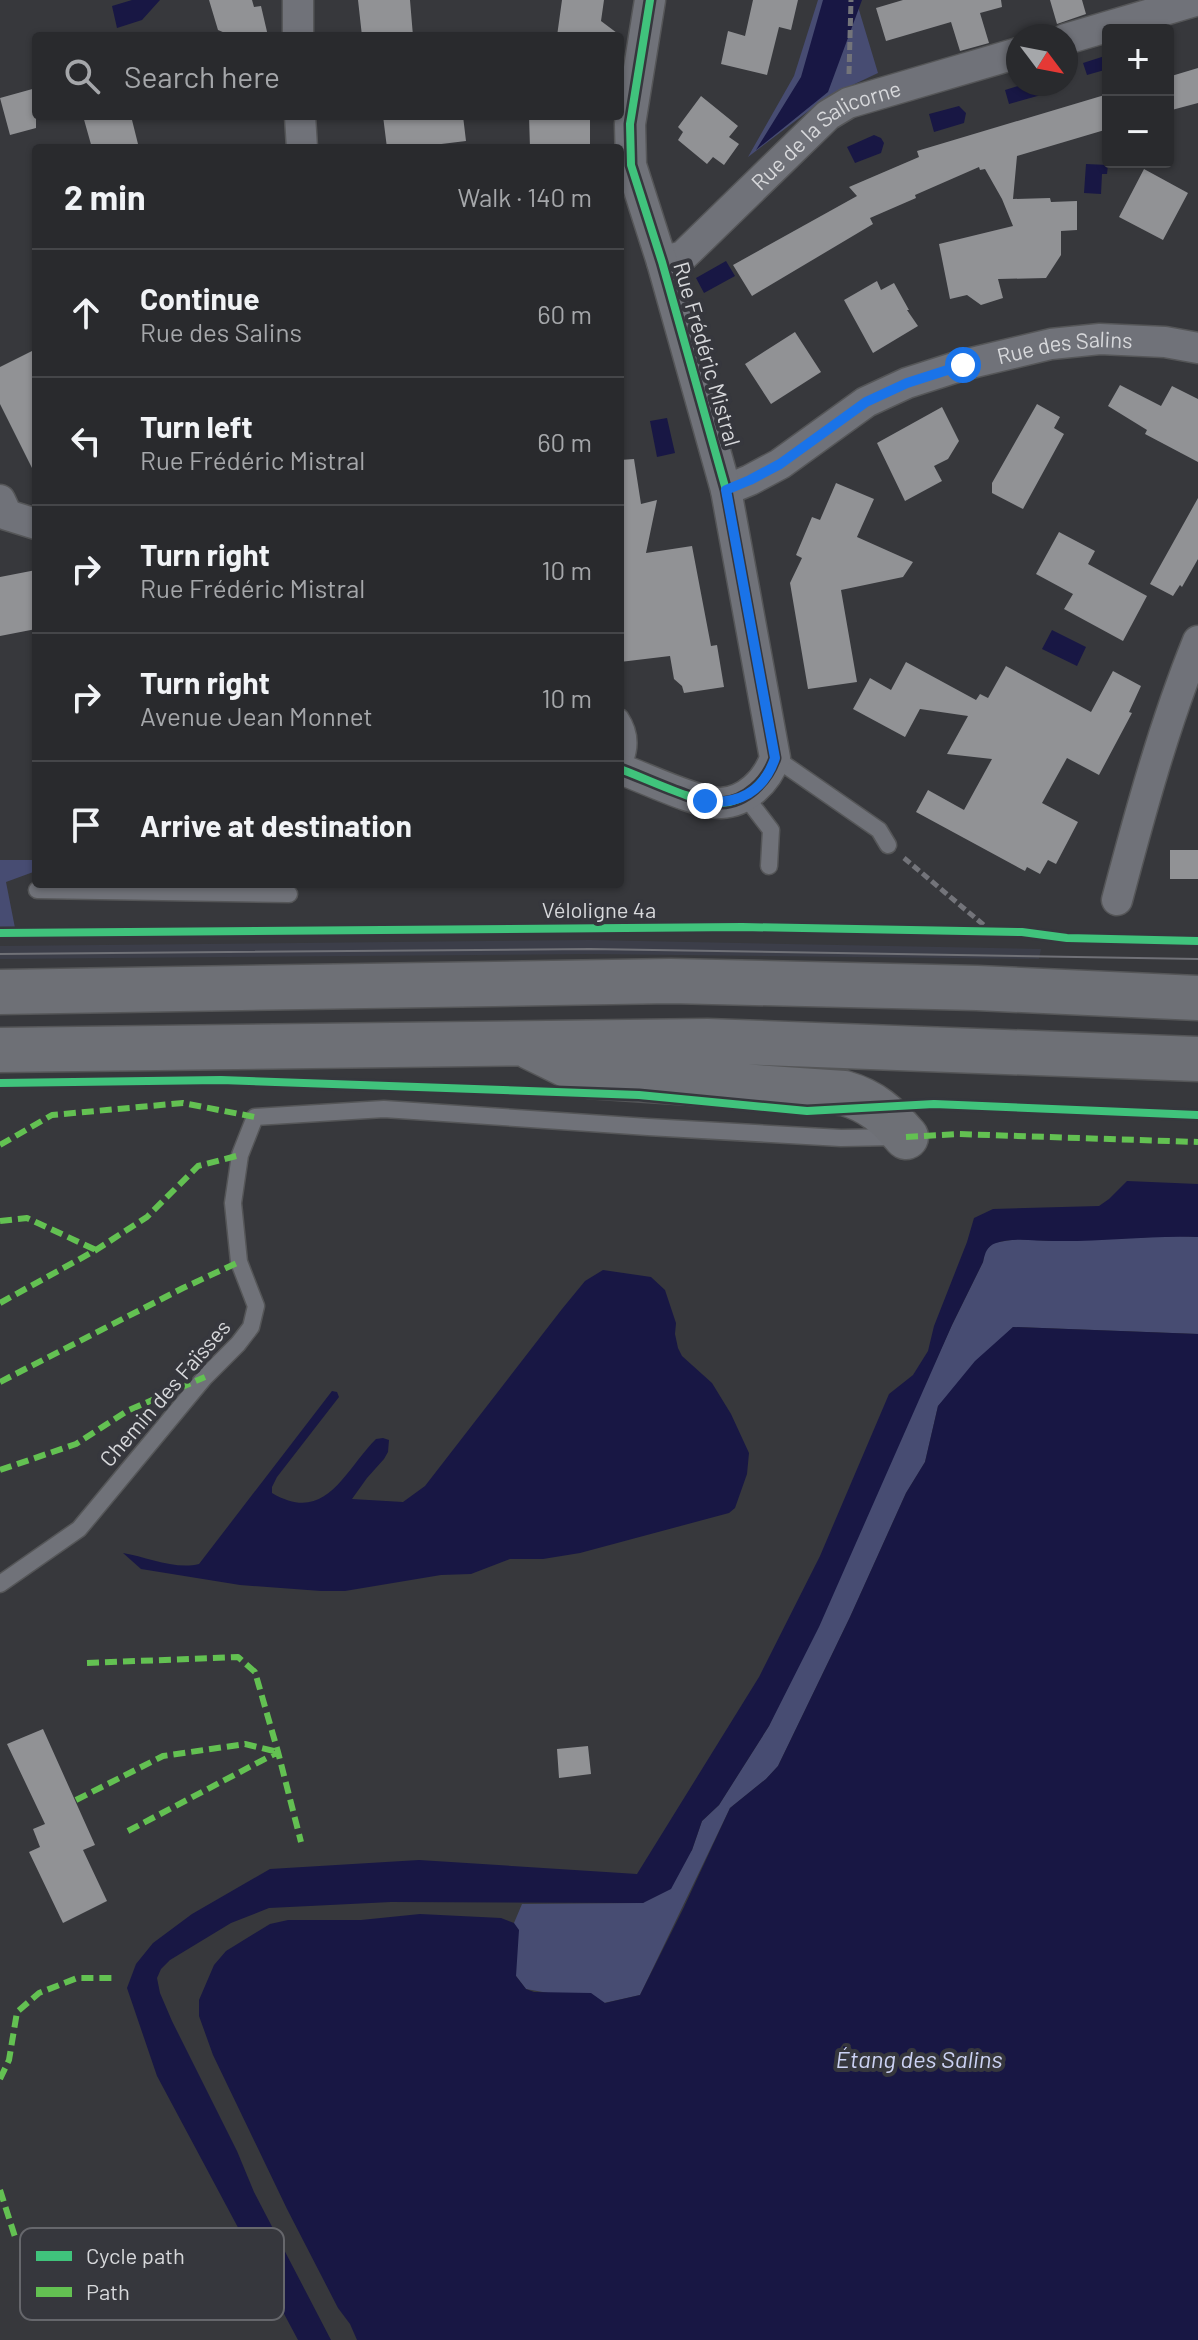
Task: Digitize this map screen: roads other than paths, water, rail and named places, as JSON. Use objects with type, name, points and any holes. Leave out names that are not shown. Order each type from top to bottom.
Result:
[{"type":"highway","points":[[0,992],[671,981],[977,988],[1198,998]]},
{"type":"highway","points":[[0,1050],[707,1041],[1198,1059]]},
{"type":"highway","points":[[521,1043],[589,1076],[844,1093],[863,1099],[906,1137]]},
{"type":"street","points":[[298,0],[298,32]]},
{"type":"street","name":"Rue Frédéric Mistral","points":[[650,0],[630,124],[631,165],[662,262],[726,490],[775,758]]},
{"type":"street","points":[[1078,35],[1198,0]]},
{"type":"street","name":"Rue de la Salicorne","points":[[662,262],[683,256],[828,115],[848,103],[1006,57]]},
{"type":"street","points":[[300,120],[302,144]]},
{"type":"street","name":"Rue des Salins","points":[[726,490],[780,464],[866,402],[907,383],[963,365],[1051,344],[1100,339],[1165,342],[1198,348]]},
{"type":"street","points":[[2,513],[32,523]]},
{"type":"street","points":[[1117,900],[1176,695],[1198,641]]},
{"type":"street","points":[[624,770],[705,801],[721,803],[742,798],[758,786],[775,758]]},
{"type":"lane","points":[[624,725],[630,737],[624,763]]},
{"type":"lane","points":[[775,758],[879,830],[888,845]]},
{"type":"lane","points":[[742,798],[771,830],[769,866]]},
{"type":"lane","points":[[37,890],[228,889],[289,894]]},
{"type":"lane","name":"Chemin des Faïsses","points":[[0,1584],[79,1529],[205,1377],[251,1327],[256,1306],[239,1262],[233,1203],[240,1155],[255,1117],[384,1109],[841,1138],[906,1137]]},
{"type":"water","points":[[132,0],[160,0],[142,20],[117,28],[112,6]]},
{"type":"water","points":[[823,0],[862,0],[828,92],[756,150],[801,77]]},
{"type":"water","points":[[1102,57],[1102,71],[1087,75],[1083,63]]},
{"type":"water","points":[[1007,96],[1037,96],[1009,104]]},
{"type":"water","points":[[959,106],[966,113],[964,123],[934,132],[929,114]]},
{"type":"water","points":[[874,135],[884,143],[881,153],[855,163],[847,147]]},
{"type":"water","points":[[1086,164],[1108,168],[1107,174],[1102,174],[1101,194],[1084,193]]},
{"type":"water","points":[[726,261],[735,276],[704,293],[696,278]]},
{"type":"water","points":[[667,418],[675,453],[657,457],[650,421]]},
{"type":"water","points":[[1052,630],[1086,647],[1077,666],[1042,649]]},
{"type":"water","points":[[1127,1181],[1198,1184],[1198,1237],[1017,1240],[1003,1241],[988,1248],[819,1627],[769,1726],[719,1805],[702,1821],[692,1850],[671,1889],[643,1903],[391,1902],[269,1908],[231,1923],[170,1960],[161,1969],[157,1978],[160,1993],[172,2021],[273,2228],[238,2228],[157,2076],[127,1988],[136,1964],[153,1943],[192,1914],[270,1869],[419,1860],[637,1874],[759,1677],[820,1556],[889,1394],[913,1375],[928,1351],[934,1326],[974,1218],[993,1209],[1099,1206]]},
{"type":"water","points":[[603,1270],[651,1277],[665,1290],[676,1323],[675,1334],[682,1356],[712,1383],[731,1414],[749,1453],[747,1474],[735,1508],[729,1513],[580,1553],[543,1559],[510,1559],[471,1574],[441,1575],[345,1591],[240,1585],[141,1569],[123,1553],[171,1564],[199,1564],[332,1391],[337,1392],[339,1397],[277,1477],[272,1493],[291,1501],[307,1503],[320,1498],[343,1479],[376,1439],[383,1438],[389,1440],[388,1452],[352,1499],[403,1502],[425,1486],[585,1281]]},
{"type":"water","name":"Étang des Salins","points":[[1013,1327],[1198,1334],[1198,2340],[357,2340],[287,2209],[213,2055],[199,2016],[199,2000],[214,1965],[226,1951],[270,1924],[288,1920],[361,1920],[420,1914],[501,1918],[514,1923],[519,1930],[516,1976],[526,1989],[534,1992],[591,1993],[605,2003],[640,1995],[730,1808],[778,1766],[906,1493],[925,1462],[938,1406],[975,1361]]},
{"type":"water","points":[[284,2250],[331,2340],[298,2340],[284,2314]]},
{"type":"tram line","points":[[0,954],[590,949],[1198,959]]}]
